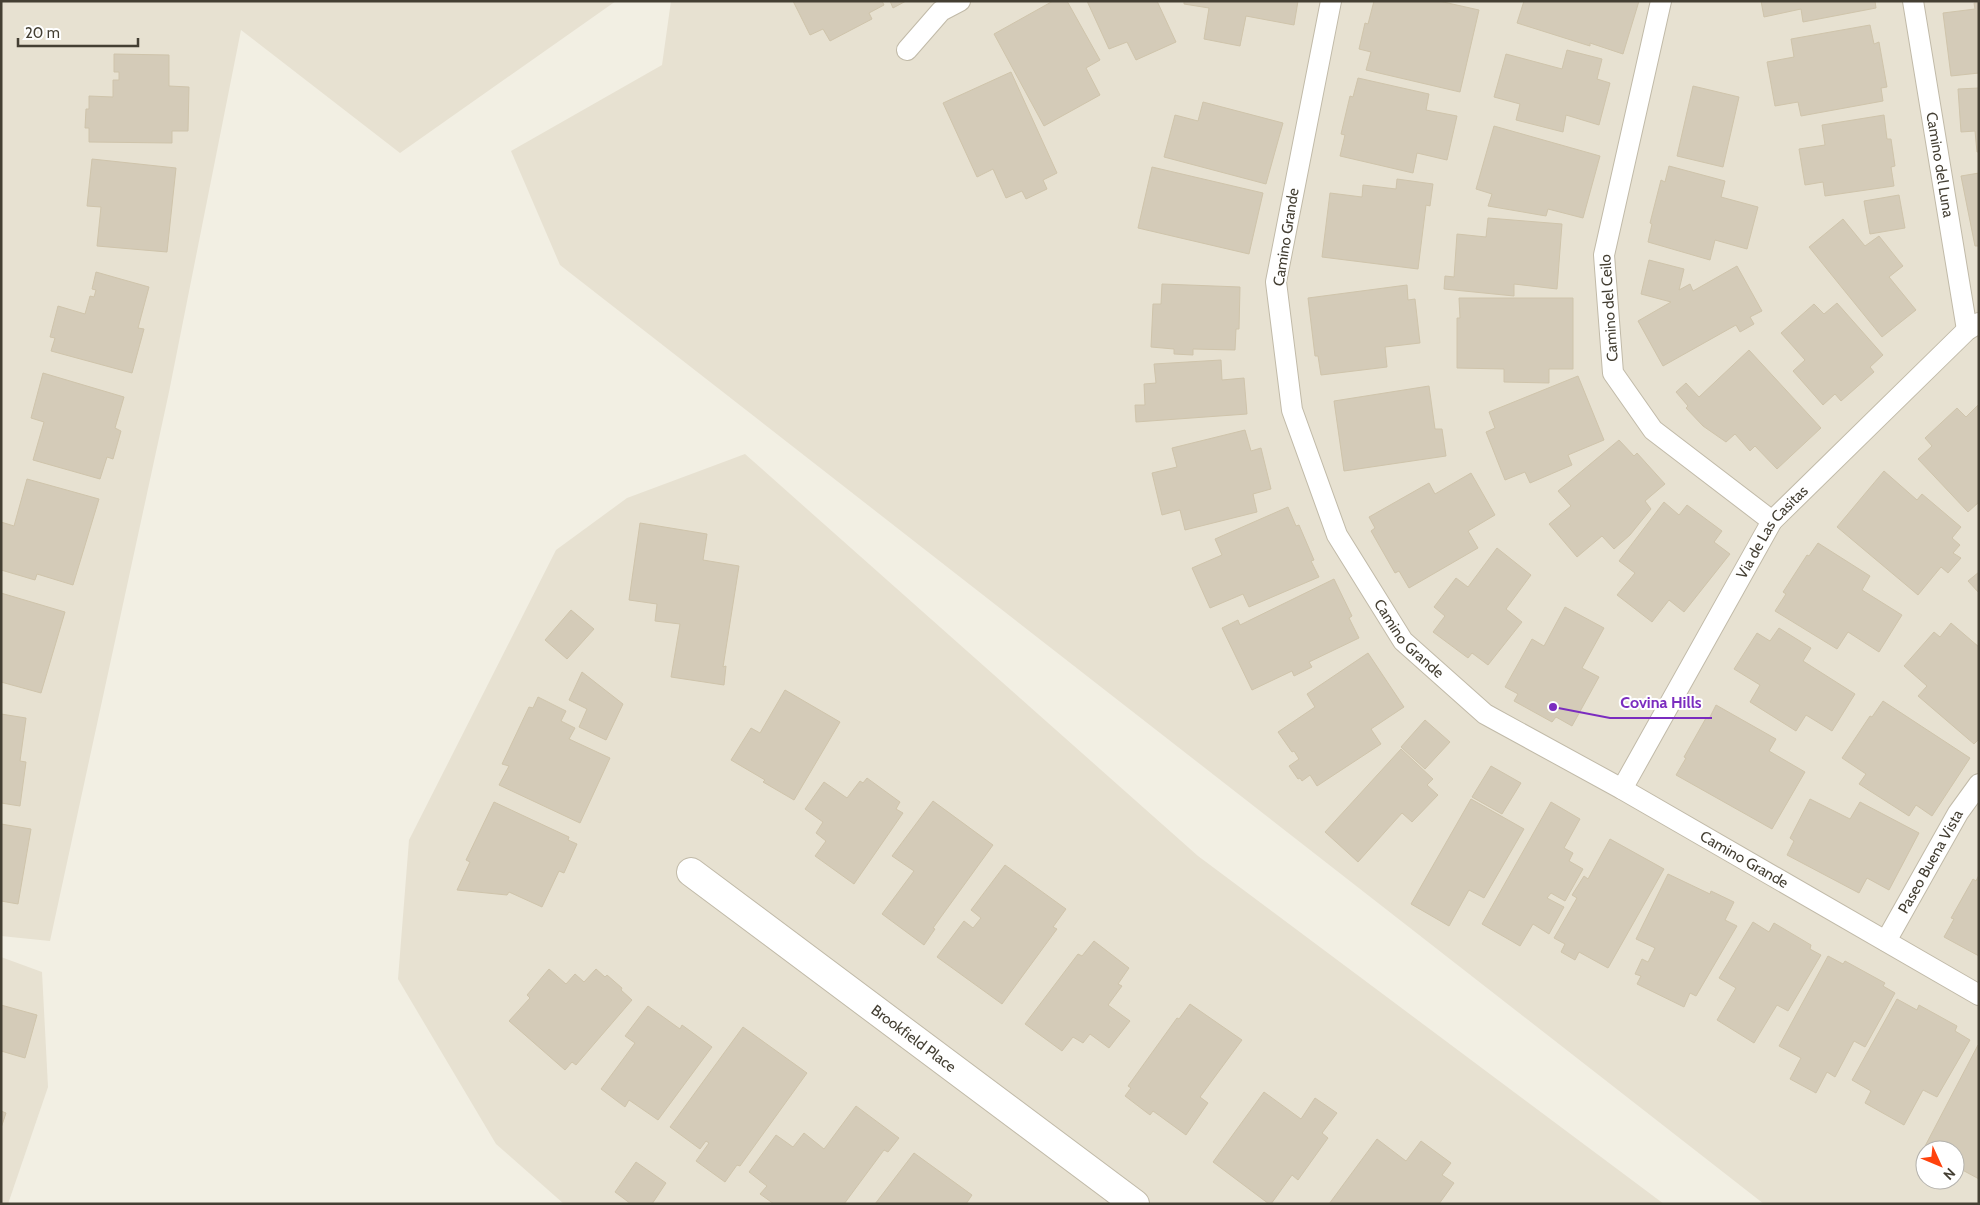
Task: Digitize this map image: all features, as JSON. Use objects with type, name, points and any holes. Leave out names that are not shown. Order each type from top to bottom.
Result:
[{"type":"street","name":"Brookfield Place","points":[[691,872],[1135,1204]]},
{"type":"lane","points":[[907,50],[941,11],[960,1]]},
{"type":"lane","name":"Camino Grande","points":[[1331,1],[1276,282],[1292,410],[1337,535],[1403,641],[1485,714],[1622,789],[1979,995]]},
{"type":"lane","name":"Camino del Ceilo","points":[[1661,1],[1604,255],[1613,373],[1654,430],[1772,521]]},
{"type":"lane","name":"Camino del Luna","points":[[1913,1],[1973,326]]},
{"type":"lane","name":"Via de Las Casitas","points":[[1622,789],[1772,521],[1973,326]]},
{"type":"lane","name":"Paseo Buena Vista","points":[[1886,941],[1958,813],[1979,784]]},
{"type":"shaded area","points":[[1,1],[616,1],[400,153],[241,30],[169,392],[50,941],[1,936]]},
{"type":"shaded area","points":[[671,1],[1979,1],[1979,1204],[1764,1204],[560,265],[511,151],[662,65]]},
{"type":"shaded area","points":[[745,454],[1198,856],[1664,1204],[564,1204],[496,1144],[398,979],[409,840],[556,550],[627,498]]},
{"type":"shaded area","points":[[1,957],[42,972],[48,1087],[8,1204],[1,1204]]},
{"type":"building","points":[[793,1],[882,1],[884,5],[869,13],[872,19],[830,41],[823,29],[810,35]]},
{"type":"building","points":[[890,1],[906,1],[893,8]]},
{"type":"building","points":[[1053,1],[1067,1],[1100,60],[1086,68],[1100,95],[1044,126],[994,34]]},
{"type":"building","points":[[1087,1],[1157,1],[1176,42],[1136,60],[1127,42],[1109,49]]},
{"type":"building","points":[[1184,1],[1298,1],[1294,25],[1246,16],[1240,46],[1204,39],[1209,8],[1184,4]]},
{"type":"building","points":[[1374,1],[1439,1],[1479,10],[1460,92],[1366,70],[1371,52],[1359,49],[1365,23],[1368,24]]},
{"type":"building","points":[[1524,1],[1639,1],[1623,54],[1590,43],[1590,46],[1517,23]]},
{"type":"building","points":[[1761,1],[1875,1],[1876,8],[1803,22],[1801,9],[1764,17]]},
{"type":"building","points":[[1974,3],[1979,3],[1979,73],[1951,76],[1943,13],[1975,9]]},
{"type":"building","points":[[1870,25],[1874,44],[1879,42],[1887,87],[1881,88],[1883,101],[1801,116],[1798,102],[1775,106],[1767,62],[1794,57],[1791,39]]},
{"type":"building","points":[[1567,50],[1602,59],[1597,79],[1610,83],[1599,125],[1566,115],[1563,132],[1516,120],[1520,104],[1494,97],[1506,54],[1562,69]]},
{"type":"building","points":[[114,54],[169,55],[169,86],[189,87],[188,131],[172,131],[172,143],[89,142],[89,128],[85,128],[86,109],[89,109],[89,96],[113,97],[113,80],[119,80],[119,72],[114,72]]},
{"type":"building","points":[[1011,72],[1057,173],[1043,180],[1047,189],[1026,199],[1022,191],[1006,198],[993,169],[977,177],[943,103]]},
{"type":"building","points":[[1358,78],[1429,94],[1426,110],[1457,116],[1447,160],[1417,153],[1413,173],[1340,156],[1345,135],[1341,134],[1350,96],[1353,97]]},
{"type":"building","points":[[1693,86],[1739,97],[1723,167],[1677,156]]},
{"type":"building","points":[[1979,88],[1979,152],[1977,152],[1975,131],[1961,132],[1958,89]]},
{"type":"building","points":[[1203,102],[1283,123],[1266,184],[1164,157],[1175,115],[1198,121]]},
{"type":"building","points":[[1884,115],[1887,139],[1891,139],[1895,166],[1891,167],[1894,186],[1825,196],[1823,182],[1805,185],[1799,149],[1825,145],[1822,125]]},
{"type":"building","points":[[1494,126],[1600,156],[1583,218],[1548,209],[1546,216],[1488,206],[1492,194],[1476,189]]},
{"type":"building","points":[[92,159],[176,168],[167,252],[97,246],[101,207],[87,206]]},
{"type":"building","points":[[1669,166],[1725,181],[1721,197],[1758,207],[1747,249],[1715,240],[1710,260],[1648,242],[1652,224],[1650,223],[1661,180],[1665,182]]},
{"type":"building","points":[[1152,167],[1263,193],[1249,254],[1138,228]]},
{"type":"building","points":[[1979,173],[1979,246],[1975,246],[1961,176]]},
{"type":"building","points":[[1397,179],[1433,184],[1430,206],[1426,205],[1418,269],[1322,257],[1330,193],[1362,197],[1363,185],[1396,189]]},
{"type":"building","points":[[1899,195],[1905,228],[1870,234],[1864,201]]},
{"type":"building","points":[[1488,218],[1562,224],[1557,289],[1514,284],[1514,296],[1444,289],[1445,276],[1454,277],[1457,234],[1486,237]]},
{"type":"building","points":[[1843,219],[1865,246],[1879,236],[1903,266],[1889,277],[1916,310],[1882,337],[1809,247]]},
{"type":"building","points":[[1649,260],[1684,269],[1679,290],[1690,284],[1693,291],[1737,266],[1762,311],[1750,317],[1754,324],[1740,332],[1736,325],[1663,366],[1638,321],[1671,302],[1641,294]]},
{"type":"building","points":[[96,272],[149,287],[138,328],[144,329],[132,373],[51,351],[55,338],[50,337],[58,306],[85,314],[90,296],[94,297],[96,290],[92,289]]},
{"type":"building","points":[[1162,284],[1240,287],[1239,329],[1236,329],[1235,350],[1193,349],[1193,355],[1174,354],[1174,349],[1151,347],[1153,304],[1161,304]]},
{"type":"building","points":[[1407,285],[1408,300],[1415,299],[1420,343],[1385,347],[1387,367],[1321,375],[1318,356],[1315,356],[1308,298]]},
{"type":"building","points":[[1459,298],[1573,298],[1573,369],[1549,369],[1549,383],[1504,382],[1504,369],[1457,368],[1457,318],[1460,318]]},
{"type":"building","points":[[1837,303],[1883,355],[1870,367],[1874,372],[1841,401],[1835,394],[1823,405],[1793,371],[1805,360],[1781,333],[1814,304],[1824,314]]},
{"type":"building","points":[[1749,350],[1821,428],[1777,469],[1755,446],[1750,451],[1735,434],[1726,442],[1703,426],[1686,408],[1688,406],[1676,392],[1686,383],[1699,397]]},
{"type":"building","points":[[1221,360],[1222,380],[1244,378],[1247,414],[1136,422],[1135,405],[1145,405],[1144,384],[1156,383],[1154,364]]},
{"type":"building","points":[[43,373],[124,397],[115,428],[121,431],[113,459],[107,457],[100,479],[33,460],[44,422],[31,418]]},
{"type":"building","points":[[1578,376],[1604,440],[1568,455],[1572,465],[1530,483],[1525,472],[1505,480],[1486,432],[1495,428],[1489,412]]},
{"type":"building","points":[[1429,386],[1435,429],[1442,429],[1446,456],[1344,471],[1334,401]]},
{"type":"building","points":[[1978,405],[1979,502],[1968,512],[1918,459],[1932,446],[1925,438],[1957,408],[1966,417]]},
{"type":"building","points":[[1245,430],[1251,451],[1261,448],[1271,489],[1253,494],[1257,512],[1185,530],[1180,510],[1162,515],[1152,473],[1177,467],[1172,448]]},
{"type":"building","points":[[1619,440],[1634,456],[1637,453],[1665,484],[1645,501],[1651,509],[1630,535],[1614,549],[1602,536],[1577,557],[1549,524],[1571,506],[1558,491]]},
{"type":"building","points":[[1884,471],[1917,500],[1922,494],[1961,527],[1952,538],[1960,545],[1953,553],[1961,558],[1948,573],[1941,567],[1918,595],[1837,527]]},
{"type":"building","points":[[1471,473],[1495,515],[1468,531],[1478,548],[1409,588],[1399,571],[1395,573],[1371,531],[1375,528],[1369,517],[1429,483],[1435,494]]},
{"type":"building","points":[[27,479],[99,499],[73,585],[37,574],[35,580],[1,570],[1,522],[14,526]]},
{"type":"building","points":[[1664,502],[1679,515],[1687,505],[1722,531],[1714,542],[1730,554],[1684,612],[1669,600],[1652,622],[1617,595],[1635,573],[1619,561]]},
{"type":"building","points":[[1288,507],[1296,526],[1299,525],[1314,560],[1311,561],[1319,577],[1249,607],[1243,594],[1210,608],[1192,568],[1222,555],[1215,539]]},
{"type":"building","points":[[640,523],[707,534],[703,560],[739,566],[723,667],[726,666],[724,685],[671,677],[680,624],[655,621],[657,604],[629,600]]},
{"type":"building","points":[[1818,543],[1870,576],[1862,590],[1902,615],[1879,652],[1848,632],[1837,649],[1775,611],[1786,594],[1783,592],[1807,555],[1809,556]]},
{"type":"building","points":[[1497,548],[1531,575],[1506,609],[1522,622],[1488,665],[1472,653],[1468,658],[1433,632],[1445,616],[1434,607],[1456,578],[1468,587]]},
{"type":"building","points":[[1979,572],[1979,593],[1968,581]]},
{"type":"building","points":[[1334,579],[1352,616],[1349,618],[1359,638],[1309,662],[1312,667],[1294,676],[1292,671],[1252,690],[1222,628],[1238,620],[1240,625]]},
{"type":"building","points":[[1,593],[65,612],[41,693],[1,682]]},
{"type":"building","points":[[1565,607],[1604,628],[1582,668],[1599,677],[1572,726],[1556,717],[1552,722],[1514,701],[1518,694],[1505,687],[1532,639],[1544,646]]},
{"type":"building","points":[[571,610],[594,629],[567,659],[545,640]]},
{"type":"building","points":[[1951,623],[1979,647],[1979,739],[1974,744],[1918,696],[1927,686],[1904,666],[1934,632],[1940,637]]},
{"type":"building","points":[[1779,628],[1811,648],[1803,661],[1855,694],[1832,731],[1806,715],[1796,731],[1750,702],[1760,685],[1734,669],[1757,633],[1770,641]]},
{"type":"building","points":[[1368,653],[1404,707],[1371,729],[1381,744],[1317,786],[1310,775],[1302,781],[1300,778],[1298,779],[1289,766],[1299,759],[1278,732],[1315,707],[1307,694]]},
{"type":"building","points":[[582,672],[623,704],[606,740],[579,727],[587,709],[569,700]]},
{"type":"building","points":[[785,690],[840,722],[794,800],[731,760],[751,728],[760,733]]},
{"type":"building","points":[[538,697],[566,711],[561,721],[575,728],[569,739],[610,758],[580,823],[499,785],[509,766],[502,764],[529,707],[533,708]]},
{"type":"building","points":[[1883,701],[1970,758],[1932,816],[1916,805],[1909,816],[1859,784],[1866,774],[1842,758],[1870,716],[1872,717]]},
{"type":"building","points":[[1716,705],[1776,739],[1769,751],[1805,772],[1772,829],[1676,775],[1706,718],[1709,719]]},
{"type":"building","points":[[1,714],[26,718],[20,761],[26,762],[20,806],[1,803]]},
{"type":"building","points":[[1425,720],[1450,742],[1425,769],[1401,747]]},
{"type":"building","points":[[1401,749],[1433,779],[1427,785],[1438,795],[1412,822],[1402,813],[1358,862],[1325,832]]},
{"type":"building","points":[[1491,766],[1521,783],[1502,814],[1472,797]]},
{"type":"building","points":[[867,778],[900,802],[896,809],[903,813],[854,884],[815,856],[826,841],[816,833],[823,822],[805,809],[824,782],[847,798],[860,781],[863,783]]},
{"type":"building","points":[[1471,799],[1524,829],[1484,898],[1469,890],[1449,926],[1411,904]]},
{"type":"building","points":[[1810,799],[1850,819],[1860,802],[1919,833],[1889,890],[1867,878],[1859,893],[1787,855],[1794,841],[1790,838]]},
{"type":"building","points":[[933,801],[993,845],[933,928],[935,929],[924,945],[882,914],[914,871],[892,856]]},
{"type":"building","points":[[494,802],[569,837],[568,840],[577,844],[564,873],[559,871],[542,907],[509,892],[507,895],[457,890],[470,862],[466,860]]},
{"type":"building","points":[[1551,802],[1580,819],[1564,848],[1573,853],[1569,861],[1583,869],[1565,901],[1551,893],[1547,898],[1564,907],[1549,934],[1533,924],[1520,946],[1482,924]]},
{"type":"building","points":[[1,824],[31,829],[18,904],[1,901]]},
{"type":"building","points":[[1610,839],[1664,869],[1608,968],[1579,952],[1575,960],[1561,952],[1565,944],[1554,938],[1577,898],[1572,895],[1584,876],[1588,879]]},
{"type":"building","points":[[1005,865],[1066,909],[1053,927],[1057,929],[1002,1004],[937,957],[964,921],[973,928],[981,918],[971,910]]},
{"type":"building","points":[[1668,874],[1710,894],[1711,891],[1734,902],[1725,920],[1737,926],[1696,996],[1690,993],[1684,1007],[1637,984],[1641,976],[1635,974],[1642,959],[1648,962],[1655,948],[1636,939]]},
{"type":"building","points":[[1979,875],[1979,956],[1944,937],[1954,919],[1951,918],[1973,879],[1976,881]]},
{"type":"building","points":[[1753,922],[1769,932],[1774,923],[1811,945],[1810,949],[1821,955],[1788,1011],[1777,1005],[1754,1043],[1717,1020],[1736,988],[1719,978]]},
{"type":"building","points":[[1094,941],[1129,968],[1118,984],[1122,986],[1108,1005],[1130,1021],[1109,1048],[1090,1034],[1083,1043],[1073,1037],[1062,1051],[1025,1024],[1078,954],[1082,956]]},
{"type":"building","points":[[1828,956],[1843,964],[1845,961],[1885,983],[1883,986],[1895,993],[1865,1047],[1854,1041],[1835,1077],[1827,1072],[1816,1093],[1790,1079],[1801,1058],[1779,1046]]},
{"type":"building","points":[[549,969],[566,984],[575,974],[584,982],[596,969],[605,977],[607,975],[632,1000],[576,1065],[572,1062],[565,1070],[509,1021],[530,998],[527,995]]},
{"type":"building","points":[[1897,999],[1917,1010],[1919,1005],[1957,1026],[1955,1031],[1970,1040],[1937,1097],[1923,1090],[1904,1125],[1865,1103],[1871,1091],[1852,1080]]},
{"type":"building","points":[[1190,1004],[1242,1040],[1200,1097],[1208,1103],[1186,1135],[1153,1111],[1150,1115],[1125,1096],[1131,1088],[1128,1086],[1177,1018],[1179,1019]]},
{"type":"building","points":[[1,1005],[37,1015],[25,1058],[1,1051]]},
{"type":"building","points":[[648,1006],[680,1029],[682,1025],[712,1047],[658,1120],[629,1100],[625,1107],[601,1089],[635,1043],[625,1036]]},
{"type":"building","points":[[743,1027],[807,1073],[740,1166],[737,1165],[725,1182],[696,1161],[709,1143],[706,1141],[700,1149],[670,1127]]},
{"type":"building","points":[[1978,1045],[1979,1179],[1965,1171],[1965,1140],[1928,1140]]},
{"type":"building","points":[[1264,1092],[1301,1119],[1315,1098],[1337,1113],[1322,1133],[1328,1138],[1298,1180],[1292,1175],[1271,1204],[1213,1162]]},
{"type":"building","points":[[856,1106],[899,1138],[888,1152],[884,1150],[844,1204],[774,1204],[760,1194],[767,1186],[749,1172],[776,1135],[793,1147],[804,1133],[824,1149]]},
{"type":"building","points":[[1,1111],[6,1113],[1,1128]]},
{"type":"building","points":[[1377,1139],[1406,1161],[1421,1141],[1451,1163],[1442,1175],[1454,1183],[1439,1204],[1329,1204]]},
{"type":"building","points":[[914,1153],[972,1195],[966,1204],[875,1204]]},
{"type":"building","points":[[636,1162],[666,1183],[652,1204],[631,1204],[615,1192]]},
{"type":"place","name":"Covina Hills","points":[[1553,707]]}]
